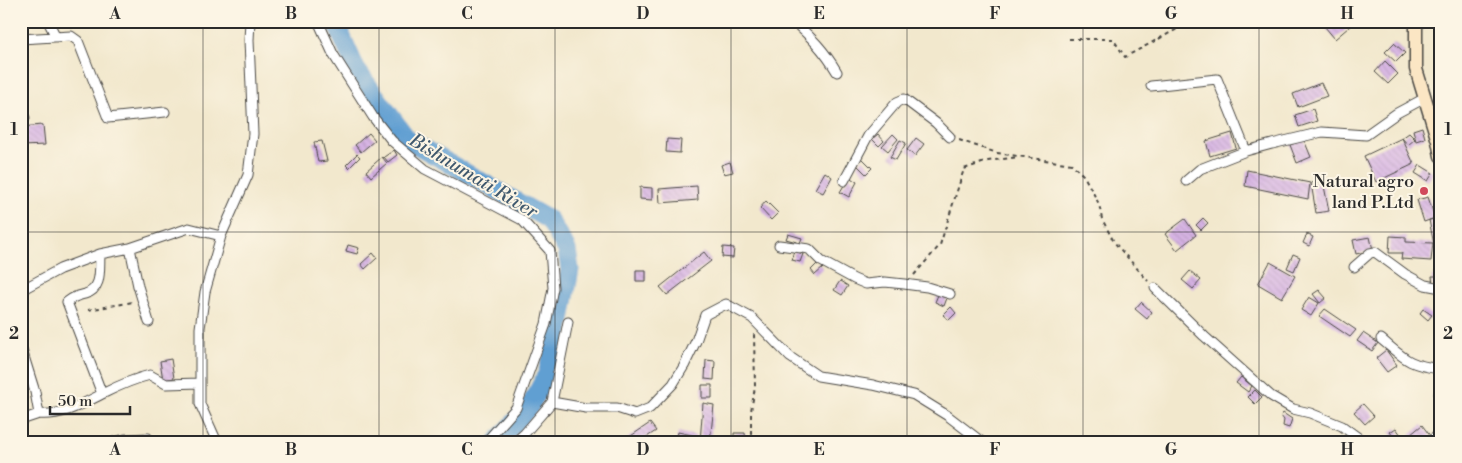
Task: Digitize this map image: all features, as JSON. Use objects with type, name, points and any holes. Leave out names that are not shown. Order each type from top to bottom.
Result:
[{"type":"street","points":[[48,21],[56,37]]},
{"type":"street","points":[[218,442],[200,404],[200,328],[204,292],[220,236],[248,175],[253,134],[249,40],[250,21]]},
{"type":"street","points":[[318,21],[337,61],[373,117],[392,141],[424,169],[522,220],[550,251],[553,288],[546,324],[516,408],[486,442]]},
{"type":"street","points":[[792,21],[810,36],[825,53],[836,72]]},
{"type":"street","points":[[1416,21],[1416,69],[1438,140],[1441,156]]},
{"type":"street","points":[[21,39],[71,36],[78,41],[108,118],[165,112]]},
{"type":"street","points":[[1151,86],[1217,79],[1246,151]]},
{"type":"street","points":[[1186,180],[1200,169],[1246,151],[1322,132],[1366,135],[1397,113],[1424,98]]},
{"type":"street","points":[[844,181],[868,136],[897,102],[904,99],[936,123],[950,137]]},
{"type":"street","points":[[21,294],[25,288],[60,269],[100,254],[130,248],[189,228],[220,236]]},
{"type":"street","points":[[779,245],[809,249],[821,261],[854,280],[866,284],[885,282],[927,286],[950,294]]},
{"type":"street","points":[[130,248],[142,301],[149,322]]},
{"type":"street","points":[[1354,267],[1370,253],[1375,252],[1406,274],[1426,285],[1441,288]]},
{"type":"street","points":[[100,254],[97,287],[88,294],[72,297],[67,302],[68,309],[102,394]]},
{"type":"street","points":[[1155,288],[1204,336],[1271,396],[1293,409],[1310,413],[1342,426],[1364,442]]},
{"type":"street","points":[[552,402],[586,408],[616,408],[635,414],[650,408],[673,384],[696,341],[705,315],[726,304],[752,318],[790,357],[818,376],[873,385],[914,395],[948,416],[982,442]]},
{"type":"street","points":[[515,442],[552,402],[568,322]]},
{"type":"street","points":[[1381,339],[1404,359],[1420,366],[1441,369],[1438,412],[1441,424]]},
{"type":"street","points":[[21,347],[35,392],[39,414]]},
{"type":"street","points":[[21,420],[39,414],[49,415],[63,412],[83,405],[132,380],[150,374],[166,384],[200,383]]},
{"type":"street","points":[[1430,442],[1441,432]]},
{"type":"street","points":[[113,442],[125,439],[148,438]]},
{"type":"path","points":[[1070,39],[1113,40],[1125,57],[1192,21]]},
{"type":"path","points":[[950,137],[997,153],[1072,164],[1084,176],[1092,190],[1099,204],[1102,218],[1114,242],[1155,288]]},
{"type":"path","points":[[904,284],[924,265],[940,245],[964,169],[988,161],[1020,157]]},
{"type":"path","points":[[88,310],[142,301]]},
{"type":"path","points":[[751,442],[751,411],[755,387],[755,348],[752,318]]},
{"type":"building","points":[[1320,21],[1356,21],[1335,39]]},
{"type":"building","points":[[1394,43],[1405,53],[1396,62],[1385,52]]},
{"type":"building","points":[[1385,61],[1398,74],[1388,84],[1375,72]]},
{"type":"building","points":[[1321,83],[1327,96],[1298,107],[1293,94]]},
{"type":"building","points":[[1313,109],[1317,121],[1299,127],[1295,115]]},
{"type":"building","points":[[43,125],[45,145],[21,146],[21,127]]},
{"type":"building","points":[[1422,127],[1425,138],[1416,141],[1413,130]]},
{"type":"building","points":[[369,133],[375,140],[361,152],[355,145]]},
{"type":"building","points":[[1232,133],[1236,148],[1210,156],[1206,141]]},
{"type":"building","points":[[1409,133],[1415,139],[1408,145],[1402,138]]},
{"type":"building","points":[[878,134],[884,141],[879,146],[872,139]]},
{"type":"building","points":[[893,134],[898,139],[888,151],[882,146]]},
{"type":"building","points":[[916,138],[924,144],[915,156],[907,150]]},
{"type":"building","points":[[1402,138],[1414,164],[1376,182],[1364,156]]},
{"type":"building","points":[[667,139],[681,140],[680,153],[666,152]]},
{"type":"building","points":[[900,140],[906,143],[896,160],[890,157]]},
{"type":"building","points":[[1304,140],[1311,157],[1297,163],[1290,145]]},
{"type":"building","points":[[322,141],[327,161],[318,162],[314,142]]},
{"type":"building","points":[[394,150],[397,155],[388,162],[384,157]]},
{"type":"building","points":[[357,154],[360,157],[349,168],[346,165]]},
{"type":"building","points":[[382,157],[387,163],[371,177],[366,171]]},
{"type":"building","points":[[863,159],[872,168],[866,174],[857,165]]},
{"type":"building","points":[[730,162],[733,172],[724,174],[721,165]]},
{"type":"building","points":[[1420,165],[1433,173],[1428,181],[1415,173]]},
{"type":"building","points":[[1247,170],[1310,183],[1308,199],[1245,186]]},
{"type":"building","points":[[825,172],[832,177],[823,193],[815,189]]},
{"type":"building","points":[[849,177],[857,182],[849,197],[840,192]]},
{"type":"building","points":[[1323,181],[1329,211],[1316,213],[1311,183]]},
{"type":"building","points":[[697,186],[698,200],[660,203],[659,189]]},
{"type":"building","points":[[640,187],[652,188],[652,200],[640,199]]},
{"type":"building","points":[[1428,197],[1435,218],[1424,222],[1417,200]]},
{"type":"building","points":[[766,201],[778,213],[771,220],[760,208]]},
{"type":"building","points":[[1203,218],[1208,223],[1201,230],[1196,225]]},
{"type":"building","points":[[1441,218],[1441,285],[1433,286],[1432,276],[1437,276],[1436,269],[1439,269],[1429,220]]},
{"type":"building","points":[[1185,219],[1196,235],[1177,250],[1165,234]]},
{"type":"building","points":[[788,234],[802,238],[800,243],[786,239]]},
{"type":"building","points":[[1307,234],[1313,237],[1309,246],[1303,243]]},
{"type":"building","points":[[1390,236],[1406,237],[1406,242],[1433,243],[1431,261],[1401,259],[1402,253],[1389,253]]},
{"type":"building","points":[[1370,237],[1373,250],[1356,254],[1353,240]]},
{"type":"building","points":[[348,245],[359,248],[357,254],[346,251]]},
{"type":"building","points":[[723,247],[734,248],[733,258],[722,257]]},
{"type":"building","points":[[795,251],[803,254],[800,262],[792,260]]},
{"type":"building","points":[[704,252],[711,261],[667,295],[660,287]]},
{"type":"building","points":[[373,253],[377,258],[365,269],[361,264]]},
{"type":"building","points":[[1293,254],[1300,257],[1294,271],[1287,268]]},
{"type":"building","points":[[1270,262],[1295,276],[1282,298],[1258,284]]},
{"type":"building","points":[[818,263],[823,268],[815,275],[811,270]]},
{"type":"building","points":[[636,270],[646,270],[646,281],[636,281]]},
{"type":"building","points":[[1190,271],[1201,280],[1193,289],[1182,280]]},
{"type":"building","points":[[840,281],[848,286],[842,295],[834,290]]},
{"type":"building","points":[[1319,290],[1326,298],[1320,303],[1313,294]]},
{"type":"building","points":[[938,295],[947,298],[944,306],[935,302]]},
{"type":"building","points":[[1309,297],[1319,303],[1311,316],[1301,310]]},
{"type":"building","points":[[1141,302],[1152,312],[1147,319],[1135,309]]},
{"type":"building","points":[[951,307],[956,313],[949,320],[943,315]]},
{"type":"building","points":[[1325,309],[1356,330],[1350,337],[1319,316]]},
{"type":"building","points":[[1423,309],[1432,315],[1428,320],[1420,313]]},
{"type":"building","points":[[1363,333],[1378,343],[1372,351],[1357,341]]},
{"type":"building","points":[[1386,350],[1397,365],[1387,372],[1376,358]]},
{"type":"building","points":[[171,359],[174,378],[163,380],[160,361]]},
{"type":"building","points":[[706,360],[715,361],[714,380],[705,379]]},
{"type":"building","points":[[1241,377],[1252,386],[1248,392],[1236,383]]},
{"type":"building","points":[[702,385],[712,385],[712,398],[702,398]]},
{"type":"building","points":[[1255,390],[1262,397],[1255,404],[1248,397]]},
{"type":"building","points":[[703,403],[714,405],[710,442],[700,442]]},
{"type":"building","points":[[1363,404],[1374,416],[1365,424],[1354,412]]},
{"type":"building","points":[[1283,413],[1292,419],[1289,428],[1283,426],[1284,420],[1281,416]]},
{"type":"building","points":[[650,423],[656,431],[639,442],[622,442]]},
{"type":"building","points":[[1422,425],[1431,437],[1426,442],[1415,442],[1410,435]]},
{"type":"building","points":[[1396,428],[1401,435],[1395,439],[1390,432]]},
{"type":"building","points":[[678,432],[696,436],[694,442],[676,442]]},
{"type":"building","points":[[734,433],[745,433],[746,442],[734,442]]},
{"type":"waterway","name":"Bishnumati River","points":[[335,21],[356,69],[408,140],[549,220],[567,250],[570,269],[559,331],[547,374],[530,406],[497,442]]},
{"type":"place","name":"Natural agro land P.Ltd","points":[[1424,191]]}]
